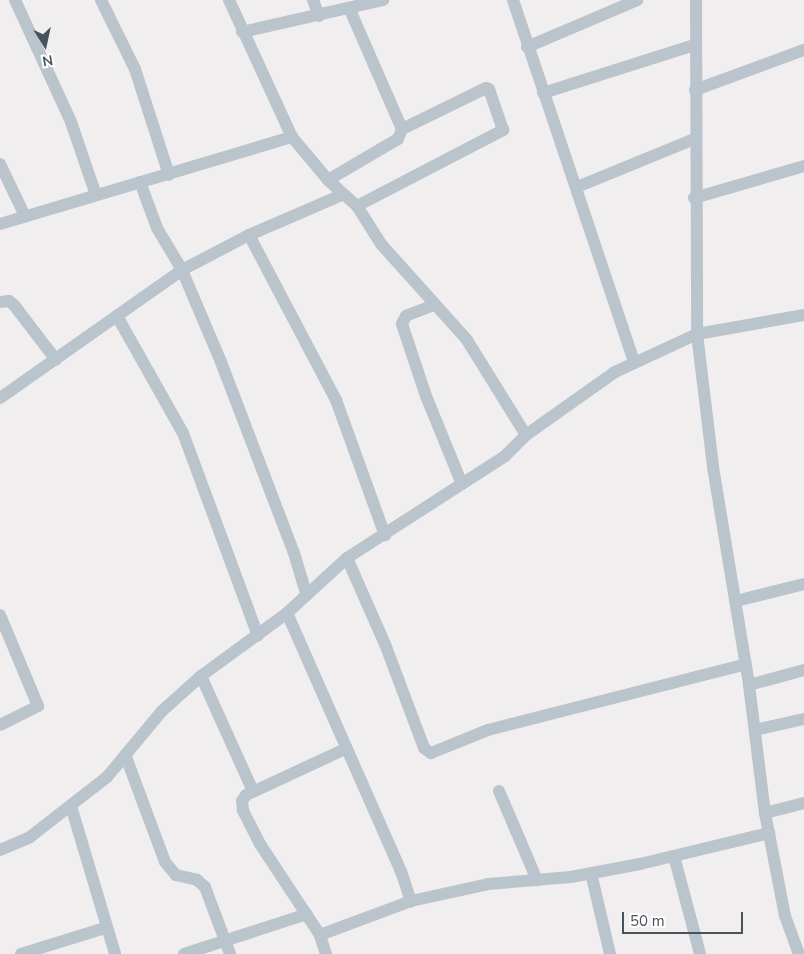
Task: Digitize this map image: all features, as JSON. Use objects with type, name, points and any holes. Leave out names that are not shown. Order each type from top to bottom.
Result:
[{"type":"street","points":[[15,0],[71,122],[96,195]]},
{"type":"street","points":[[102,0],[135,69],[169,175]]},
{"type":"street","points":[[229,0],[242,32],[292,137],[328,180],[356,206],[381,244],[467,340],[526,434]]},
{"type":"street","points":[[313,0],[319,16]]},
{"type":"street","points":[[242,32],[350,10],[383,0]]},
{"type":"street","points":[[513,0],[527,47],[577,187],[634,362]]},
{"type":"street","points":[[527,47],[637,0]]},
{"type":"street","points":[[696,0],[694,45],[694,198],[697,334],[713,468],[750,685],[765,813],[785,916],[799,946]]},
{"type":"street","points":[[350,10],[402,129]]},
{"type":"street","points":[[543,93],[694,45]]},
{"type":"street","points":[[695,90],[804,50]]},
{"type":"street","points":[[328,180],[398,138],[402,129],[486,88],[489,89],[503,130],[356,206]]},
{"type":"street","points":[[0,224],[292,137]]},
{"type":"street","points":[[577,187],[694,139]]},
{"type":"street","points":[[0,164],[25,216]]},
{"type":"street","points":[[694,198],[804,166]]},
{"type":"street","points":[[140,182],[157,228],[182,270],[221,362],[306,593]]},
{"type":"street","points":[[0,398],[182,270],[249,235],[342,195]]},
{"type":"street","points":[[249,235],[336,400],[385,534]]},
{"type":"street","points":[[0,302],[9,300],[14,304],[56,360]]},
{"type":"street","points":[[434,305],[406,316],[402,324],[426,396],[462,484]]},
{"type":"street","points":[[0,850],[30,838],[71,806],[126,757],[162,711],[201,676],[258,636],[347,558],[505,456],[526,434],[634,362],[697,334],[804,315]]},
{"type":"street","points":[[117,316],[183,433],[258,636]]},
{"type":"street","points":[[347,558],[385,644],[424,748],[432,753],[488,730],[746,664]]},
{"type":"street","points":[[736,601],[804,584]]},
{"type":"street","points":[[287,612],[345,749],[401,871],[411,901]]},
{"type":"street","points":[[0,615],[38,706],[0,724]]},
{"type":"street","points":[[750,685],[804,670]]},
{"type":"street","points":[[201,676],[253,791]]},
{"type":"street","points":[[755,730],[804,720]]},
{"type":"street","points":[[326,954],[320,935],[260,844],[243,810],[242,801],[253,791],[345,749]]},
{"type":"street","points":[[126,757],[165,862],[176,875],[197,880],[205,887],[230,954]]},
{"type":"street","points":[[499,791],[537,880]]},
{"type":"street","points":[[765,813],[804,803]]},
{"type":"street","points":[[71,806],[105,928],[115,954]]},
{"type":"street","points":[[320,935],[411,901],[488,884],[591,873],[674,856],[769,832]]},
{"type":"street","points":[[674,856],[700,954]]},
{"type":"street","points":[[591,873],[610,954]]},
{"type":"street","points":[[184,954],[306,914]]},
{"type":"street","points":[[22,954],[105,928]]}]
